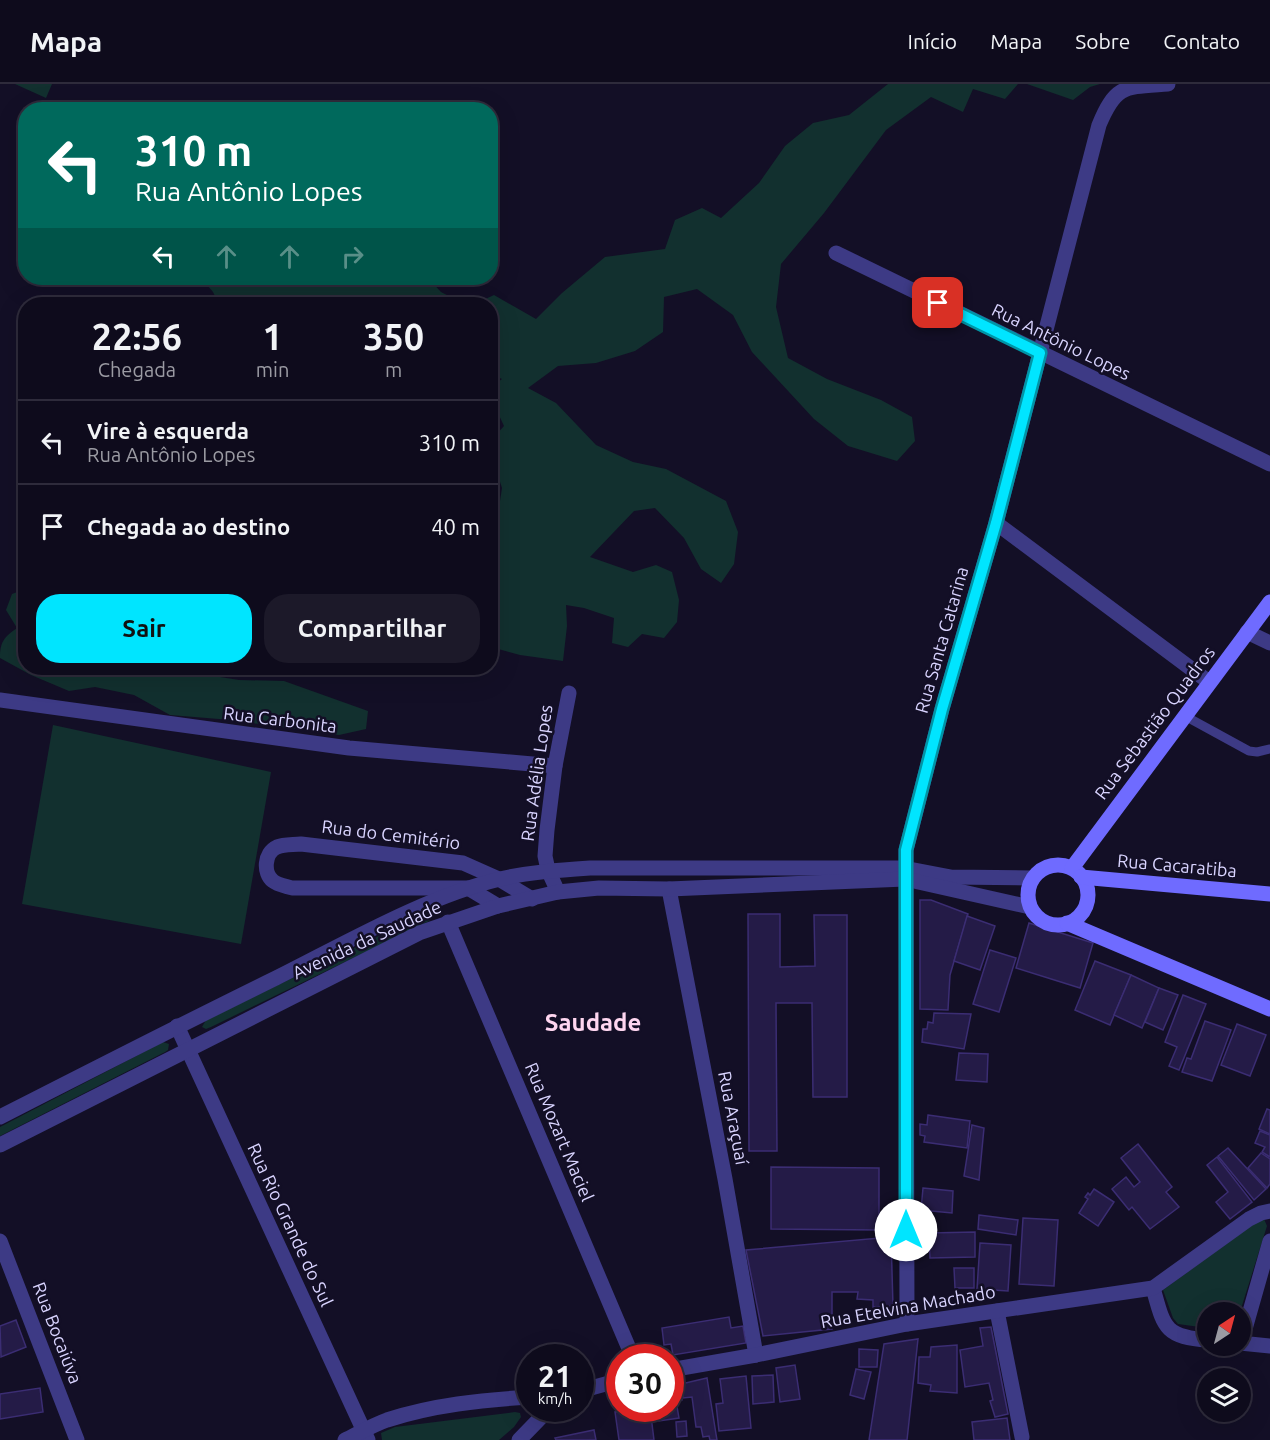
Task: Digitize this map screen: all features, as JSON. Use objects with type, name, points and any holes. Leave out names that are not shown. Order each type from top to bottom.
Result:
[{"type":"street","name":"Rua Santa Catarina","points":[[907,1324],[906,850],[942,709],[996,523],[1099,125],[1106,106],[1118,91],[1135,86],[1168,84]]},
{"type":"street","name":"Rua Antônio Lopes","points":[[836,254],[1270,464]]},
{"type":"street","points":[[996,523],[1209,682]]},
{"type":"street","name":"Rua Sebastião Quadros","points":[[1077,872],[1209,682],[1270,602]]},
{"type":"street","points":[[1247,632],[1270,643]]},
{"type":"street","name":"Rua Adélia Lopes","points":[[558,892],[548,870],[545,856],[555,766],[569,693]]},
{"type":"street","name":"Rua Carbonita","points":[[0,700],[349,748],[555,766]]},
{"type":"street","name":"Rua do Cemitério","points":[[468,888],[292,888],[273,882],[267,872],[266,861],[271,851],[277,847],[301,844],[463,863],[499,879],[532,899]]},
{"type":"street","points":[[1061,865],[1077,872],[1086,887],[1088,898],[1077,918],[1068,923],[1053,925],[1039,919],[1030,907],[1028,892],[1033,878],[1040,870],[1050,866],[1061,865]]},
{"type":"street","name":"Avenida da Saudade","points":[[0,1117],[177,1026],[403,915],[468,888],[499,879],[548,870],[590,868],[905,873],[951,877],[1033,878]]},
{"type":"street","name":"Rua Cacaratiba","points":[[1077,872],[1270,894]]},
{"type":"street","name":"Avenida da Saudade","points":[[0,1145],[419,933],[498,906],[558,892],[599,888],[669,889],[905,873],[1030,907]]},
{"type":"street","points":[[468,888],[498,906]]},
{"type":"street","name":"Rua Araçuaí","points":[[669,889],[725,1179],[756,1355]]},
{"type":"street","name":"Rua Mozart Maciel","points":[[448,922],[627,1344]]},
{"type":"street","points":[[1068,923],[1270,1010]]},
{"type":"street","name":"Rua Rio Grande do Sul","points":[[177,1026],[366,1435]]},
{"type":"street","points":[[1197,1338],[1176,1335],[1168,1329],[1161,1316],[1153,1288],[1249,1220],[1270,1211]]},
{"type":"street","name":"Rua Bocaiúva","points":[[0,1241],[77,1440]]},
{"type":"street","points":[[1251,1308],[1270,1241]]},
{"type":"street","name":"Rua Etelvina Machado","points":[[684,1368],[907,1324],[1153,1288]]},
{"type":"street","points":[[997,1311],[1022,1437]]},
{"type":"street","points":[[1251,1344],[1270,1346]]},
{"type":"street","points":[[345,1440],[366,1435],[384,1421],[416,1412],[516,1398]]},
{"type":"street","points":[[519,1440],[536,1422]]},
{"type":"lane","points":[[1185,716],[1249,751],[1270,749]]},
{"type":"green space","points":[[15,84],[52,84],[46,98]]},
{"type":"green space","points":[[888,84],[1018,84],[1005,99],[973,89],[963,112],[931,97],[886,130],[824,213],[781,264],[776,307],[788,358],[827,379],[881,400],[912,417],[915,441],[897,461],[848,446],[814,419],[752,352],[733,315],[697,289],[664,297],[663,332],[635,351],[596,363],[558,366],[528,388],[556,403],[596,445],[633,462],[666,469],[726,501],[738,532],[734,564],[721,583],[701,569],[684,538],[655,508],[634,511],[590,557],[633,572],[656,565],[672,572],[679,600],[677,622],[664,638],[642,634],[628,647],[612,643],[614,618],[584,608],[566,605],[567,626],[563,661],[520,655],[498,649],[498,514],[502,488],[498,476],[498,433],[504,426],[498,413],[498,382],[502,379],[498,377],[498,297],[536,319],[562,293],[605,257],[665,249],[675,220],[702,208],[721,218],[759,183],[785,146],[813,123],[849,115]]},
{"type":"green space","points":[[1027,84],[1100,84],[1090,87],[1073,100]]},
{"type":"green space","points":[[207,285],[434,285],[451,297],[216,297]]},
{"type":"green space","points":[[18,592],[18,668],[0,658],[4,640],[17,628],[6,610],[12,594]]},
{"type":"green space","points":[[31,675],[207,675],[239,680],[284,681],[368,711],[366,729],[339,735],[231,720],[170,715],[134,695],[95,687],[69,691]]},
{"type":"green space","points":[[53,725],[271,772],[241,944],[22,904]]},
{"type":"green space","points":[[426,913],[432,914],[433,917],[429,921],[211,1027],[206,1029],[202,1027],[206,1020]]},
{"type":"green space","points":[[163,1042],[169,1044],[165,1052],[0,1136],[0,1127]]},
{"type":"green space","points":[[1264,1219],[1267,1226],[1243,1302],[1197,1302],[1197,1327],[1178,1324],[1173,1318],[1163,1290],[1259,1220]]},
{"type":"green space","points":[[515,1412],[518,1422],[499,1440],[382,1440],[381,1433],[395,1427]]},
{"type":"building","points":[[920,900],[931,900],[968,914],[950,975],[948,1010],[920,1009]]},
{"type":"building","points":[[748,914],[780,914],[780,967],[815,966],[814,915],[847,915],[847,1097],[813,1097],[812,1003],[776,1003],[777,1151],[749,1151]]},
{"type":"building","points":[[967,916],[995,926],[980,970],[954,961]]},
{"type":"building","points":[[1029,923],[1093,943],[1080,988],[1016,968]]},
{"type":"building","points":[[990,950],[1016,958],[999,1012],[973,1004]]},
{"type":"building","points":[[1095,961],[1131,975],[1110,1025],[1075,1010]]},
{"type":"building","points":[[1131,975],[1159,988],[1142,1028],[1114,1015]]},
{"type":"building","points":[[1159,988],[1178,995],[1163,1030],[1145,1022]]},
{"type":"building","points":[[1183,995],[1206,1004],[1179,1070],[1169,1066],[1177,1047],[1165,1042]]},
{"type":"building","points":[[934,1013],[971,1014],[964,1049],[922,1042],[923,1029],[927,1029],[928,1022],[933,1023]]},
{"type":"building","points":[[1205,1021],[1231,1030],[1212,1081],[1182,1072],[1187,1058],[1191,1059]]},
{"type":"building","points":[[1237,1024],[1266,1035],[1250,1076],[1221,1065]]},
{"type":"building","points":[[959,1053],[988,1054],[987,1082],[956,1080]]},
{"type":"building","points":[[1267,1109],[1270,1110],[1270,1134],[1259,1129]]},
{"type":"building","points":[[928,1115],[970,1121],[967,1148],[924,1142],[925,1136],[920,1135],[920,1124],[927,1125]]},
{"type":"building","points":[[972,1125],[984,1128],[979,1180],[964,1176]]},
{"type":"building","points":[[1260,1131],[1270,1135],[1270,1157],[1262,1152],[1265,1147],[1255,1143]]},
{"type":"building","points":[[1138,1144],[1172,1187],[1166,1192],[1179,1207],[1150,1229],[1132,1207],[1129,1210],[1112,1189],[1126,1177],[1134,1187],[1140,1182],[1121,1158]]},
{"type":"building","points":[[1228,1148],[1266,1189],[1254,1200],[1218,1156]]},
{"type":"building","points":[[1261,1153],[1270,1159],[1270,1184],[1267,1188],[1248,1168]]},
{"type":"building","points":[[1217,1157],[1252,1202],[1230,1219],[1216,1202],[1228,1192],[1207,1165]]},
{"type":"building","points":[[771,1167],[879,1168],[879,1230],[771,1229]]},
{"type":"building","points":[[923,1188],[953,1191],[952,1213],[921,1210]]},
{"type":"building","points":[[1094,1189],[1114,1202],[1098,1226],[1079,1213],[1088,1199],[1085,1197],[1088,1193],[1090,1195]]},
{"type":"building","points":[[979,1215],[1018,1220],[1016,1235],[978,1229]]},
{"type":"building","points":[[1023,1218],[1058,1220],[1054,1286],[1019,1284]]},
{"type":"building","points":[[975,1232],[975,1257],[930,1258],[929,1233]]},
{"type":"building","points":[[891,1237],[893,1306],[873,1307],[873,1300],[857,1299],[858,1292],[832,1292],[832,1329],[763,1336],[746,1250]]},
{"type":"building","points":[[980,1243],[1011,1245],[1008,1291],[977,1289]]},
{"type":"building","points":[[954,1268],[974,1268],[974,1288],[955,1288]]},
{"type":"building","points":[[729,1317],[731,1328],[743,1326],[746,1343],[684,1353],[684,1344],[664,1344],[662,1328]]},
{"type":"building","points":[[16,1320],[26,1347],[1,1357],[0,1326]]},
{"type":"building","points":[[991,1327],[1008,1414],[995,1417],[990,1401],[993,1400],[989,1383],[965,1387],[960,1350],[983,1346],[980,1328]]},
{"type":"building","points":[[918,1339],[907,1440],[869,1440],[884,1344]]},
{"type":"building","points":[[957,1345],[957,1393],[930,1391],[931,1385],[918,1383],[919,1357],[930,1357],[931,1347]]},
{"type":"building","points":[[859,1349],[878,1350],[877,1367],[859,1367]]},
{"type":"building","points":[[795,1365],[800,1399],[780,1402],[776,1368]]},
{"type":"building","points":[[856,1369],[871,1372],[864,1399],[850,1395]]},
{"type":"building","points":[[773,1375],[774,1402],[753,1404],[752,1376]]},
{"type":"building","points":[[746,1376],[751,1428],[719,1431],[716,1404],[723,1403],[720,1379]]},
{"type":"building","points":[[707,1378],[717,1440],[710,1440],[709,1436],[703,1437],[701,1427],[696,1427],[692,1397],[684,1398],[684,1383]]},
{"type":"building","points":[[40,1388],[43,1412],[0,1419],[0,1394]]},
{"type":"building","points":[[1007,1418],[1010,1440],[974,1440],[972,1422]]},
{"type":"building","points":[[686,1421],[687,1436],[677,1437],[676,1422]]},
{"type":"building","points":[[616,1422],[652,1422],[654,1440],[619,1440]]},
{"type":"building","points":[[594,1430],[596,1440],[556,1440],[555,1438]]},
{"type":"district","name":"Saudade","points":[[593,1023]]},
{"type":"route","points":[[906,1230],[904,868],[906,850],[942,709],[996,523],[1040,353],[938,303]]}]
